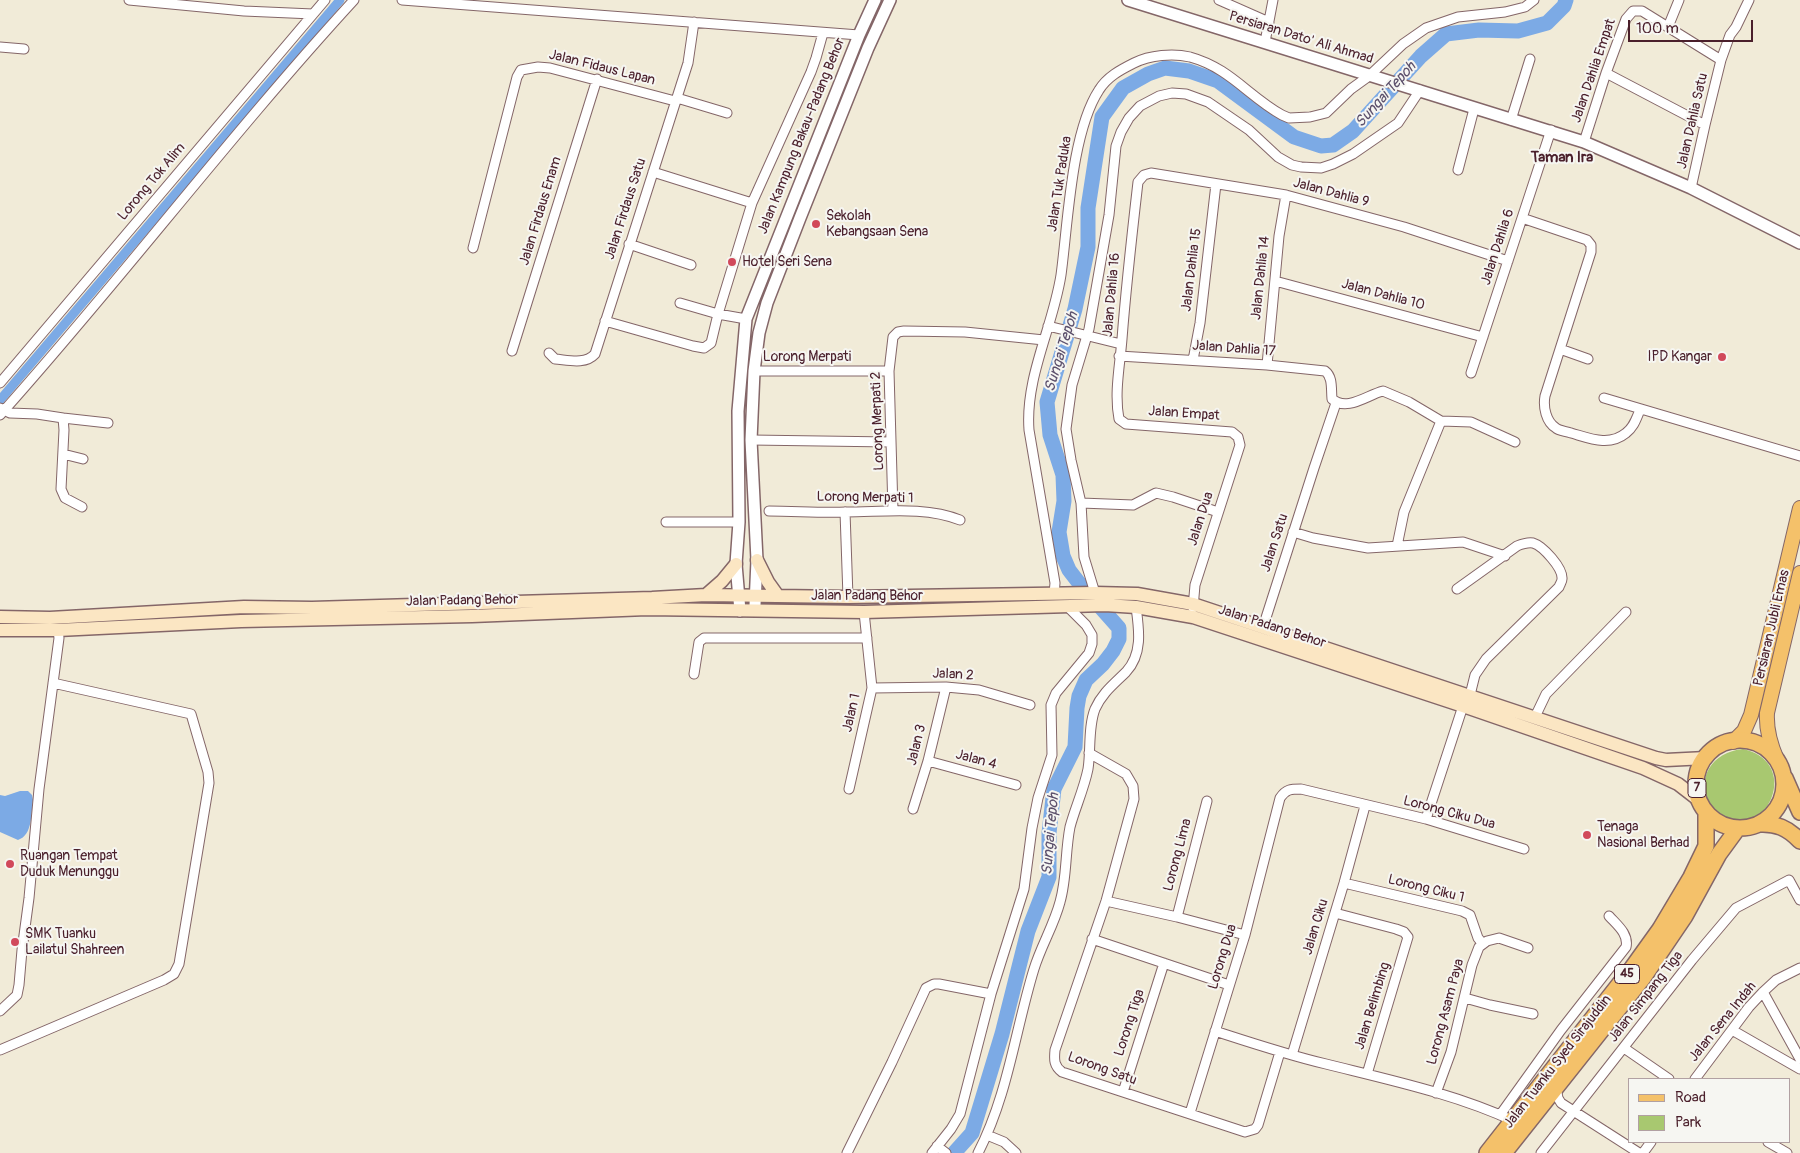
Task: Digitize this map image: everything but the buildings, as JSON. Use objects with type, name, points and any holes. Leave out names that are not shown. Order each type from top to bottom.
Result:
[{"type":"highway","points":[[1706,758],[1716,749],[1733,742],[1750,742],[1765,748],[1779,765],[1800,812]]},
{"type":"highway","name":"7","points":[[1706,758],[1697,778],[1698,794],[1703,807],[1720,824],[1738,828]]},
{"type":"highway","points":[[1738,828],[1752,827],[1759,824],[1773,813],[1780,804],[1784,781],[1779,765]]},
{"type":"highway","name":"Jalan Tuanku Syed Sirajuddin","points":[[1487,1153],[1660,929],[1691,877],[1706,846],[1703,807]]},
{"type":"highway","points":[[1759,824],[1774,823],[1789,830],[1800,841]]},
{"type":"highway","name":"Jalan Tuanku Syed Sirajuddin","points":[[1504,1153],[1513,1120],[1556,1088],[1643,978],[1685,916],[1719,854],[1738,828]]},
{"type":"main road","name":"Persiaran Jubli Emas","points":[[1733,742],[1744,731],[1751,715],[1800,508]]},
{"type":"main road","points":[[757,560],[768,582],[778,596]]},
{"type":"main road","points":[[706,595],[722,582],[736,564]]},
{"type":"main road","name":"Persiaran Jubli Emas","points":[[1779,765],[1768,737],[1767,713],[1800,573]]},
{"type":"main road","name":"Jalan Padang Behor","points":[[0,617],[50,618],[244,607],[342,607],[706,595],[848,597],[1137,594],[1263,627],[1466,701],[1643,768],[1678,784],[1703,807]]},
{"type":"main road","name":"Jalan Padang Behor","points":[[0,630],[58,630],[241,621],[472,616],[647,609],[864,612],[1106,606],[1193,610],[1466,701],[1535,717],[1656,758],[1666,760],[1706,758]]},
{"type":"main road","points":[[50,618],[56,622],[58,630]]},
{"type":"street","points":[[129,0],[190,2],[244,11],[313,14]]},
{"type":"street","name":"Lorong Tok Alim","points":[[0,383],[325,0]]},
{"type":"street","points":[[108,423],[1,411],[98,302],[231,140],[315,42],[354,0]]},
{"type":"street","points":[[402,0],[859,35]]},
{"type":"street","name":"Jalan Kampung Bakau-Padang Behor","points":[[740,611],[736,564],[739,522],[738,411],[746,319],[859,35],[875,0]]},
{"type":"street","name":"Jalan Kampung Bakau-Padang Behor","points":[[756,611],[757,560],[751,440],[754,371],[759,333],[767,304],[868,48],[890,0]]},
{"type":"street","name":"Persiaran Dato' Ali Ahmad","points":[[1128,0],[1584,142],[1692,188],[1800,243]]},
{"type":"street","points":[[1219,0],[1269,22]]},
{"type":"street","points":[[1265,42],[1273,0]]},
{"type":"street","name":"Jalan Tuk Paduka","points":[[1058,594],[1028,420],[1034,380],[1044,340],[1052,327],[1060,281],[1073,177],[1082,134],[1087,116],[1097,94],[1110,77],[1143,59],[1174,55],[1188,57],[1226,73],[1278,113],[1289,118],[1310,117],[1326,113],[1351,89],[1374,77],[1403,44],[1426,28],[1458,17],[1525,8],[1534,0]]},
{"type":"street","points":[[1679,0],[1668,27],[1721,60]]},
{"type":"street","name":"Jalan Dahlia Satu","points":[[1692,188],[1704,125],[1721,60],[1730,35],[1749,0]]},
{"type":"street","name":"Jalan Dahlia Empat","points":[[1584,142],[1626,19],[1633,11],[1642,11],[1668,27]]},
{"type":"street","name":"Jalan Firdaus Satu","points":[[549,353],[555,359],[583,361],[590,360],[595,354],[688,63],[694,22]]},
{"type":"street","points":[[605,321],[704,348],[711,344],[718,314],[752,203],[811,72],[823,32]]},
{"type":"street","points":[[0,46],[24,49]]},
{"type":"street","points":[[1511,120],[1530,59]]},
{"type":"street","name":"Jalan Fidaus Lapan","points":[[473,248],[517,77],[521,70],[538,66],[597,79],[727,113]]},
{"type":"street","points":[[1606,73],[1704,125]]},
{"type":"street","name":"Jalan Firdaus Enam","points":[[512,351],[597,79]]},
{"type":"street","points":[[1095,593],[1084,557],[1082,503],[1070,460],[1066,429],[1072,385],[1088,336],[1108,215],[1116,146],[1124,126],[1140,106],[1158,96],[1172,93],[1186,94],[1208,102],[1249,130],[1267,148],[1283,160],[1301,168],[1321,168],[1353,154],[1398,123],[1414,88]]},
{"type":"street","points":[[1458,170],[1474,108]]},
{"type":"street","name":"Jalan Dahlia 6","points":[[1471,373],[1550,130]]},
{"type":"street","points":[[652,172],[752,203]]},
{"type":"street","name":"Jalan Dahlia 9","points":[[1144,175],[1151,173],[1286,195],[1404,227],[1508,261]]},
{"type":"street","name":"Jalan Dahlia 16","points":[[1119,419],[1117,410],[1121,344],[1138,182],[1144,175]]},
{"type":"street","name":"Jalan Dahlia 15","points":[[1193,360],[1200,323],[1216,184]]},
{"type":"street","name":"Jalan Dahlia 14","points":[[1268,365],[1279,236],[1286,195]]},
{"type":"street","points":[[1522,218],[1586,240],[1591,245],[1591,252],[1544,403],[1545,412],[1550,422],[1556,428],[1601,442],[1625,434],[1634,426],[1640,410]]},
{"type":"street","points":[[629,244],[691,265]]},
{"type":"street","name":"Jalan Dahlia 10","points":[[1275,281],[1483,337]]},
{"type":"street","points":[[680,303],[718,314],[746,319]]},
{"type":"street","points":[[1052,327],[1121,344]]},
{"type":"street","name":"Lorong Merpati 2","points":[[893,511],[889,371],[893,337],[898,332],[904,331],[965,332],[1044,340]]},
{"type":"street","points":[[1560,349],[1588,359]]},
{"type":"street","name":"Jalan Dahlia 17","points":[[1120,356],[1268,365],[1325,371],[1331,379],[1332,399],[1336,403]]},
{"type":"street","name":"Lorong Merpati","points":[[754,371],[889,371]]},
{"type":"street","points":[[1336,403],[1347,404],[1383,391],[1409,402],[1441,421],[1471,422],[1515,442]]},
{"type":"street","points":[[1604,398],[1800,456]]},
{"type":"street","name":"Jalan Satu","points":[[1263,627],[1336,403]]},
{"type":"street","points":[[63,418],[62,494],[65,498],[82,507]]},
{"type":"street","name":"Jalan Empat","points":[[1119,419],[1126,424],[1232,432],[1238,437],[1240,445]]},
{"type":"street","points":[[1397,546],[1404,512],[1441,421]]},
{"type":"street","points":[[751,440],[892,442]]},
{"type":"street","name":"Jalan Dua","points":[[1193,610],[1195,585],[1240,445]]},
{"type":"street","points":[[63,454],[84,459]]},
{"type":"street","points":[[1082,503],[1133,505],[1156,493],[1218,512]]},
{"type":"street","name":"Lorong Merpati 1","points":[[769,510],[893,511],[946,514],[960,520]]},
{"type":"street","points":[[844,512],[848,597]]},
{"type":"street","points":[[666,522],[739,522]]},
{"type":"street","points":[[1293,532],[1313,538],[1368,548],[1463,542],[1505,556]]},
{"type":"street","points":[[1426,819],[1475,675],[1486,659],[1560,587],[1562,578],[1559,567],[1552,558],[1534,544],[1527,542],[1517,546],[1457,589]]},
{"type":"street","points":[[940,1151],[960,1114],[991,994],[1024,889],[1038,798],[1052,755],[1051,705],[1056,693],[1089,653],[1092,644],[1092,635],[1072,606]]},
{"type":"street","points":[[978,1153],[987,1135],[1005,1084],[1034,968],[1060,902],[1070,826],[1088,770],[1095,710],[1103,694],[1134,662],[1138,648],[1139,628],[1136,607]]},
{"type":"street","name":"Jalan 1","points":[[849,789],[872,688],[864,612]]},
{"type":"street","points":[[1535,717],[1546,694],[1626,612]]},
{"type":"street","points":[[0,1011],[17,995],[19,985],[24,932],[30,898],[41,776],[59,638],[58,630]]},
{"type":"street","points":[[694,674],[699,642],[704,638],[866,638]]},
{"type":"street","points":[[0,1050],[174,974],[178,964],[209,783],[208,772],[191,714],[53,683]]},
{"type":"street","name":"Jalan 2","points":[[872,688],[946,687],[979,690],[1030,705]]},
{"type":"street","name":"Jalan 3","points":[[913,808],[928,761],[946,687]]},
{"type":"street","name":"Lorong Satu","points":[[1089,753],[1126,774],[1134,786],[1134,799],[1106,901],[1055,1050],[1054,1063],[1062,1072],[1245,1132],[1255,1129],[1258,1125],[1280,1052]]},
{"type":"street","name":"Jalan 4","points":[[928,761],[1016,785]]},
{"type":"street","name":"Lorong Ciku Dua","points":[[1277,808],[1280,798],[1285,791],[1301,789],[1365,806],[1426,819],[1524,849]]},
{"type":"street","name":"Lorong Lima","points":[[1176,916],[1207,801]]},
{"type":"street","name":"Jalan Ciku","points":[[1292,1055],[1344,883],[1365,806]]},
{"type":"street","name":"Lorong Dua","points":[[1190,1113],[1245,935],[1277,808]]},
{"type":"street","name":"Jalan Simpang Tiga","points":[[1542,1153],[1692,960],[1736,908],[1789,880],[1800,900]]},
{"type":"street","name":"Lorong Ciku 1","points":[[1344,883],[1462,911],[1470,915],[1478,938],[1485,943]]},
{"type":"street","points":[[1106,901],[1176,916],[1245,935]]},
{"type":"street","name":"Jalan Belimbing","points":[[1335,913],[1404,932],[1408,937],[1367,1074]]},
{"type":"street","points":[[1216,1031],[1280,1052],[1436,1093],[1513,1120],[1555,1037],[1626,947],[1628,940],[1609,916]]},
{"type":"street","points":[[1092,938],[1230,985]]},
{"type":"street","points":[[1485,943],[1499,938],[1528,948]]},
{"type":"street","name":"Lorong Asam Paya","points":[[1436,1093],[1451,1052],[1472,965],[1479,947],[1485,943]]},
{"type":"street","name":"Lorong Tiga","points":[[1123,1092],[1164,963]]},
{"type":"street","name":"Jalan Sena Indah","points":[[1696,1078],[1763,992],[1776,980],[1800,968]]},
{"type":"street","points":[[847,1153],[926,988],[939,984],[991,994]]},
{"type":"street","points":[[1763,992],[1800,1058]]},
{"type":"street","points":[[1465,998],[1490,1006],[1534,1014]]},
{"type":"street","points":[[1582,1004],[1596,1014]]},
{"type":"street","points":[[1732,1030],[1800,1069]]},
{"type":"street","points":[[1624,1048],[1668,1078]]},
{"type":"street","points":[[1556,1088],[1561,1103],[1641,1153],[1650,1143]]},
{"type":"street","points":[[987,1135],[1004,1142],[1016,1153]]},
{"type":"street","points":[[1770,1143],[1787,1153]]},
{"type":"green space","points":[[1743,749],[1760,756],[1771,768],[1774,781],[1772,795],[1766,808],[1756,817],[1742,822],[1727,821],[1717,816],[1710,807],[1704,786],[1706,777],[1709,768],[1715,761],[1732,751]]},
{"type":"water","points":[[20,791],[28,791],[32,795],[33,800],[29,829],[18,840],[0,832],[0,795],[5,796]]},
{"type":"waterway","points":[[0,400],[340,0]]},
{"type":"waterway","name":"Sungai Tepoh","points":[[954,1153],[972,1133],[1002,1034],[1028,931],[1049,877],[1049,833],[1054,789],[1075,747],[1079,696],[1086,680],[1103,664],[1119,639],[1119,628],[1079,583],[1069,570],[1063,556],[1059,532],[1064,501],[1063,475],[1050,435],[1047,402],[1075,309],[1088,247],[1088,208],[1102,117],[1123,88],[1148,74],[1165,68],[1189,71],[1218,81],[1294,137],[1321,146],[1333,145],[1353,131],[1421,56],[1446,34],[1479,30],[1518,31],[1547,23],[1564,6],[1566,0]]},
{"type":"place","name":"Sekolah Kebangsaan Sena","points":[[816,224]]},
{"type":"place","name":"Hotel Seri Sena","points":[[732,262]]},
{"type":"place","name":"IPD Kangar","points":[[1722,357]]},
{"type":"place","name":"Tenaga Nasional Berhad","points":[[1587,835]]},
{"type":"place","name":"Ruangan Tempat Duduk Menunggu","points":[[10,864]]},
{"type":"place","name":"SMK Tuanku Lailatul Shahreen","points":[[15,942]]},
{"type":"district","name":"Taman Ira","points":[[1562,158]]}]
